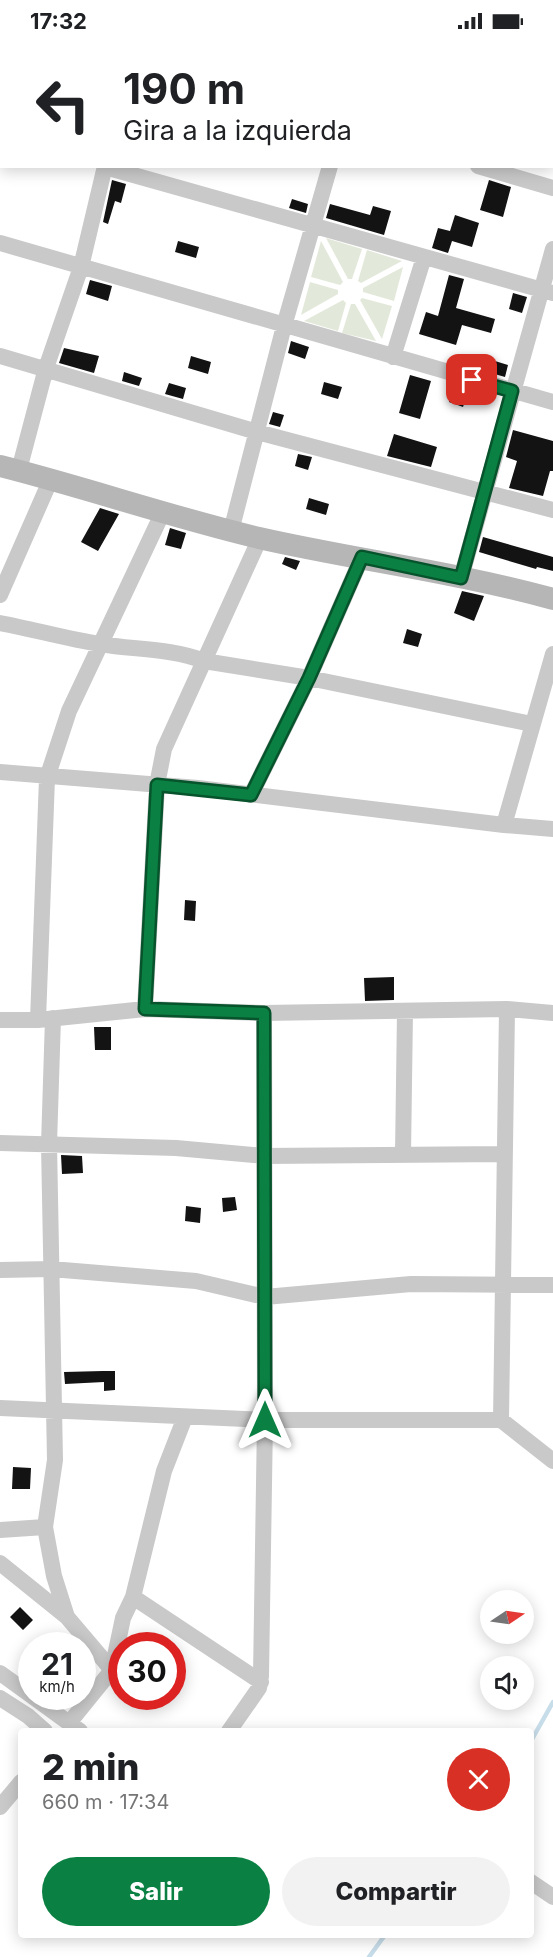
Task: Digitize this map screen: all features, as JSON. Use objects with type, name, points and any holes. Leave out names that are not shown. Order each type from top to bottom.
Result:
[{"type":"street","points":[[105,168],[81,267],[9,468],[162,514],[260,538],[503,585],[553,599]]},
{"type":"street","points":[[109,168],[548,292]]},
{"type":"street","points":[[231,531],[284,326],[329,168]]},
{"type":"street","points":[[485,168],[553,188]]},
{"type":"street","points":[[0,243],[553,402]]},
{"type":"street","points":[[461,578],[512,391],[548,292],[553,249]]},
{"type":"street","points":[[393,357],[424,257]]},
{"type":"street","points":[[0,356],[257,432],[553,510]]},
{"type":"street","points":[[0,595],[50,480]]},
{"type":"street","points":[[67,1617],[54,1576],[45,1527],[55,1460],[46,1019],[47,778],[69,711],[162,514]]},
{"type":"street","points":[[145,1009],[157,785],[164,749],[260,538]]},
{"type":"street","points":[[251,795],[309,678],[362,557]]},
{"type":"street","points":[[0,623],[100,644],[132,646],[190,655],[204,661],[309,678],[532,724]]},
{"type":"street","points":[[504,825],[553,654]]},
{"type":"street","points":[[0,772],[47,778],[157,785],[553,829]]},
{"type":"street","points":[[0,1020],[46,1019],[145,1009],[264,1013],[507,1010],[553,1013]]},
{"type":"street","points":[[501,1420],[507,1010]]},
{"type":"street","points":[[403,1155],[405,1011]]},
{"type":"street","points":[[231,1728],[261,1682],[265,1420],[264,1013]]},
{"type":"street","points":[[0,1143],[219,1150],[264,1156],[505,1154]]},
{"type":"street","points":[[0,1270],[51,1269],[196,1281],[265,1297],[411,1284],[553,1285]]},
{"type":"street","points":[[0,1408],[265,1420],[501,1420],[553,1461]]},
{"type":"street","points":[[120,1632],[123,1618],[133,1597],[164,1471],[185,1417]]},
{"type":"street","points":[[0,1530],[45,1527]]},
{"type":"street","points":[[0,1563],[67,1617],[108,1665]]},
{"type":"street","points":[[133,1597],[261,1682]]},
{"type":"street","points":[[0,1673],[18,1686]]},
{"type":"street","points":[[52,1710],[74,1727],[108,1676]]},
{"type":"street","points":[[0,1698],[42,1728]]},
{"type":"street","points":[[49,1710],[52,1728]]},
{"type":"street","points":[[0,1807],[18,1786]]},
{"type":"street","points":[[534,1884],[553,1897]]},
{"type":"green space","points":[[326,238],[362,249],[352,279],[348,279]]},
{"type":"green space","points":[[321,241],[343,282],[340,285],[311,277]]},
{"type":"green space","points":[[367,250],[402,261],[361,283],[358,281]]},
{"type":"green space","points":[[403,267],[394,301],[363,292],[363,288]]},
{"type":"green space","points":[[310,282],[338,290],[338,294],[301,315]]},
{"type":"green space","points":[[362,298],[392,306],[382,339],[360,300]]},
{"type":"green space","points":[[343,300],[346,303],[338,331],[304,321]]},
{"type":"green space","points":[[351,304],[355,304],[376,341],[342,333]]},
{"type":"building","points":[[112,180],[126,184],[121,203],[115,201],[108,224],[103,222]]},
{"type":"building","points":[[489,180],[511,187],[503,217],[480,210]]},
{"type":"building","points":[[292,199],[308,204],[306,213],[289,208]]},
{"type":"building","points":[[330,204],[370,215],[373,206],[391,211],[384,235],[326,218]]},
{"type":"building","points":[[455,215],[479,223],[472,247],[452,241],[448,253],[432,248],[438,228],[450,231]]},
{"type":"building","points":[[178,241],[199,247],[196,258],[175,252]]},
{"type":"building","points":[[449,275],[464,279],[456,308],[495,319],[491,333],[462,325],[456,345],[419,334],[426,312],[438,316]]},
{"type":"building","points":[[90,280],[112,286],[108,301],[86,294]]},
{"type":"building","points":[[513,293],[527,297],[522,313],[509,309]]},
{"type":"building","points":[[291,341],[309,347],[305,359],[288,353]]},
{"type":"building","points":[[64,348],[99,356],[94,373],[59,363]]},
{"type":"building","points":[[191,356],[211,362],[208,374],[188,368]]},
{"type":"building","points":[[485,358],[508,365],[505,377],[481,370]]},
{"type":"building","points":[[124,372],[142,378],[139,386],[122,381]]},
{"type":"building","points":[[410,375],[431,381],[420,419],[399,413]]},
{"type":"building","points":[[324,382],[342,387],[338,399],[321,394]]},
{"type":"building","points":[[169,383],[186,388],[183,399],[165,394]]},
{"type":"building","points":[[454,384],[469,389],[463,407],[449,402]]},
{"type":"building","points":[[273,412],[284,415],[280,427],[269,424]]},
{"type":"building","points":[[513,430],[553,441],[553,471],[550,471],[543,496],[509,488],[517,461],[506,457]]},
{"type":"building","points":[[394,434],[437,447],[431,467],[387,456]]},
{"type":"building","points":[[298,454],[312,457],[308,470],[295,466]]},
{"type":"building","points":[[309,498],[329,504],[326,515],[306,509]]},
{"type":"building","points":[[100,508],[119,514],[98,551],[81,542]]},
{"type":"building","points":[[170,528],[186,533],[181,549],[165,545]]},
{"type":"building","points":[[483,537],[553,557],[553,571],[537,567],[536,569],[479,552]]},
{"type":"building","points":[[285,557],[300,561],[296,570],[282,564]]},
{"type":"building","points":[[462,591],[484,596],[474,621],[454,613]]},
{"type":"building","points":[[407,629],[422,634],[418,647],[403,643]]},
{"type":"building","points":[[185,900],[196,901],[195,921],[184,920]]},
{"type":"building","points":[[394,977],[394,1000],[365,1001],[364,978]]},
{"type":"building","points":[[94,1027],[111,1027],[111,1050],[95,1050]]},
{"type":"building","points":[[61,1155],[82,1156],[83,1173],[62,1174]]},
{"type":"building","points":[[235,1197],[237,1210],[223,1212],[222,1198]]},
{"type":"building","points":[[186,1206],[201,1208],[200,1223],[185,1221]]},
{"type":"building","points":[[115,1371],[115,1390],[104,1391],[104,1382],[65,1384],[64,1372]]},
{"type":"building","points":[[13,1467],[31,1468],[30,1489],[12,1489]]},
{"type":"building","points":[[20,1607],[33,1620],[23,1630],[10,1617]]},
{"type":"waterway","points":[[534,1736],[553,1702]]},
{"type":"waterway","points":[[369,1957],[383,1938]]},
{"type":"route","points":[[265,1420],[264,1013],[145,1009],[157,785],[251,795],[309,678],[362,557],[461,578],[512,391],[472,380]]}]
